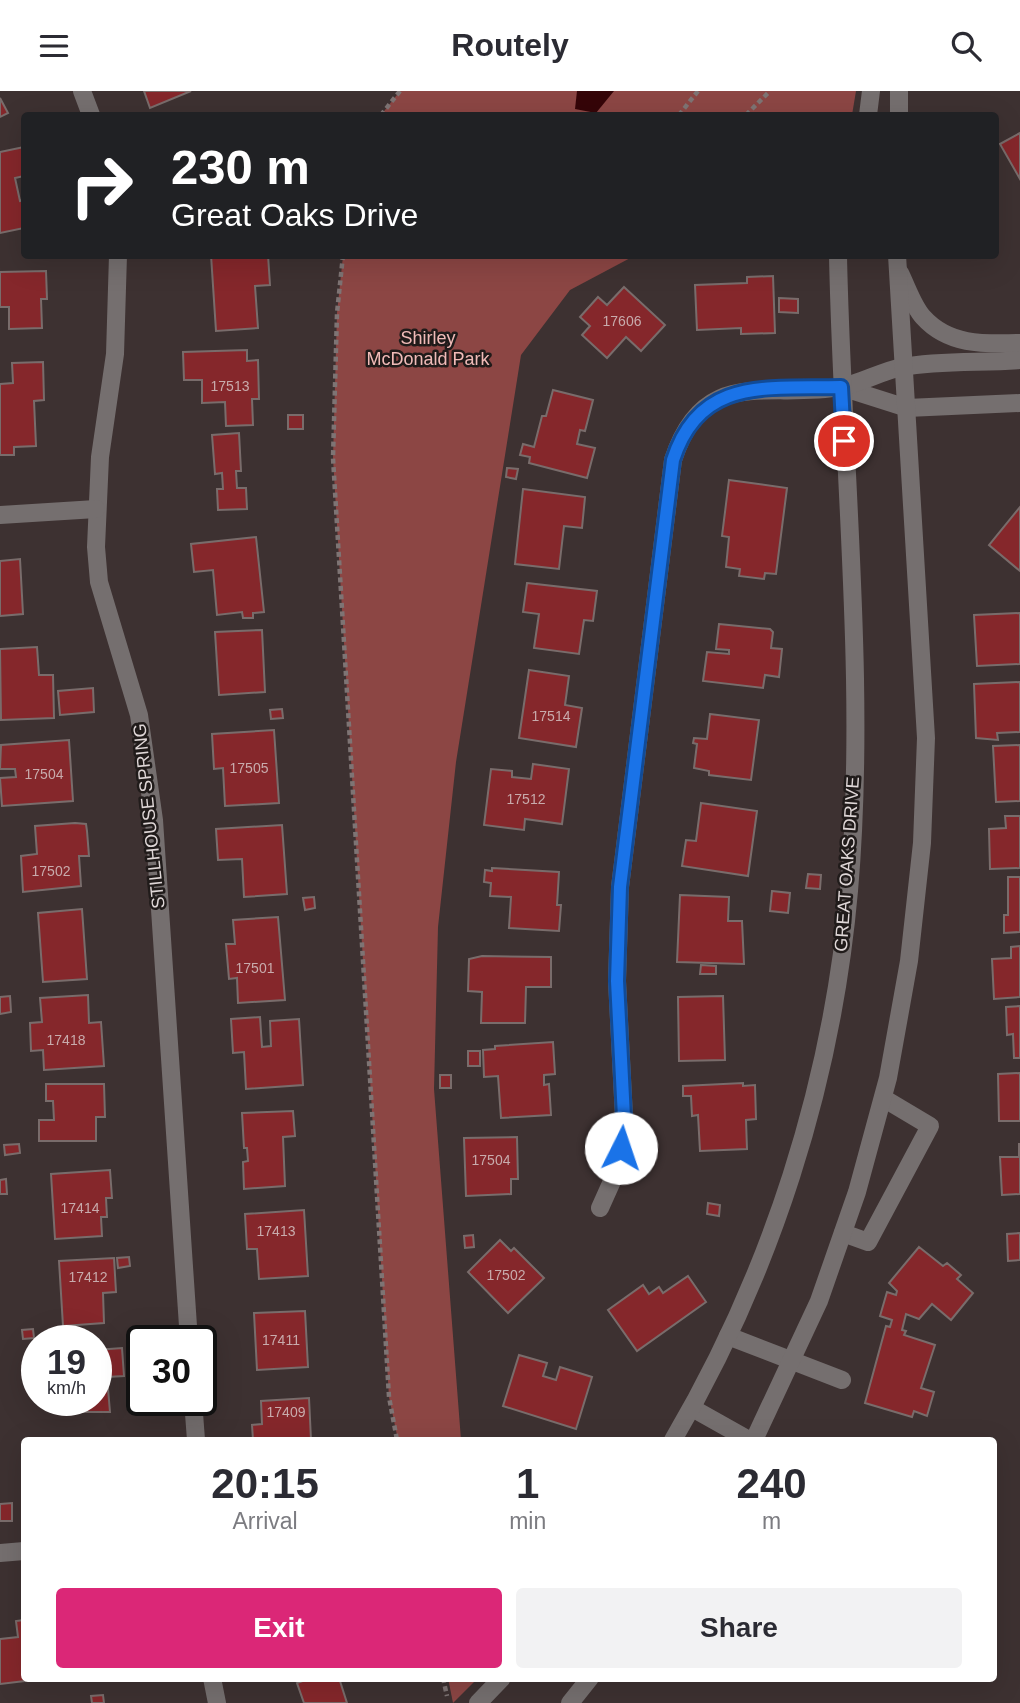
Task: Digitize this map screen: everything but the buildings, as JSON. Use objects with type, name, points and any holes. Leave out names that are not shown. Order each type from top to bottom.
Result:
[{"type":"street","points":[[82,91],[90,112]]},
{"type":"street","points":[[868,112],[871,91]]},
{"type":"street","points":[[899,91],[899,112]]},
{"type":"street","name":"STILLHOUSE SPRING","points":[[118,259],[115,354],[96,509],[99,582],[139,715],[154,820],[188,1325]]},
{"type":"street","name":"GREAT OAKS DRIVE","points":[[675,1437],[728,1336],[779,1214],[819,1078],[838,985],[849,891],[854,773],[853,671],[838,259]]},
{"type":"street","points":[[897,261],[923,317],[949,336],[973,344],[1020,342]]},
{"type":"street","points":[[755,1437],[793,1361],[843,1233],[883,1098],[909,961],[923,830],[926,739],[897,261]]},
{"type":"street","points":[[600,1208],[613,1178],[622,1138],[617,981],[620,887],[673,460],[680,438],[694,418],[712,403],[733,393],[841,387],[902,367],[1020,360]]},
{"type":"street","points":[[841,387],[907,408],[1020,403]]},
{"type":"street","points":[[0,515],[96,509]]},
{"type":"street","points":[[843,1233],[869,1242],[930,1126],[883,1098]]},
{"type":"street","points":[[728,1336],[842,1380]]},
{"type":"street","points":[[692,1408],[743,1437]]},
{"type":"street","points":[[194,1416],[196,1437]]},
{"type":"street","points":[[0,1553],[21,1551]]},
{"type":"street","points":[[213,1682],[217,1703]]},
{"type":"street","points":[[478,1703],[498,1682]]},
{"type":"street","points":[[570,1703],[587,1682]]},
{"type":"path","points":[[383,112],[400,91]]},
{"type":"path","points":[[681,112],[698,91]]},
{"type":"path","points":[[749,112],[770,91]]},
{"type":"path","points":[[343,259],[337,313],[333,458],[389,1397],[396,1437]]},
{"type":"path","points":[[444,1682],[447,1696]]},
{"type":"green space","points":[[400,91],[856,91],[852,112],[383,112]]},
{"type":"green space","name":"Shirley McDonald Park","points":[[343,259],[628,259],[570,290],[521,355],[456,762],[438,927],[434,1089],[461,1437],[397,1437],[389,1397],[333,458],[337,313]]},
{"type":"green space","points":[[449,1682],[474,1682],[453,1703]]},
{"type":"shaded area","points":[[577,91],[614,91],[597,112],[575,109]]},
{"type":"route","points":[[621,1148],[624,1117],[617,981],[620,887],[673,460],[680,438],[694,418],[712,403],[733,393],[757,389],[841,387],[844,441]]}]
